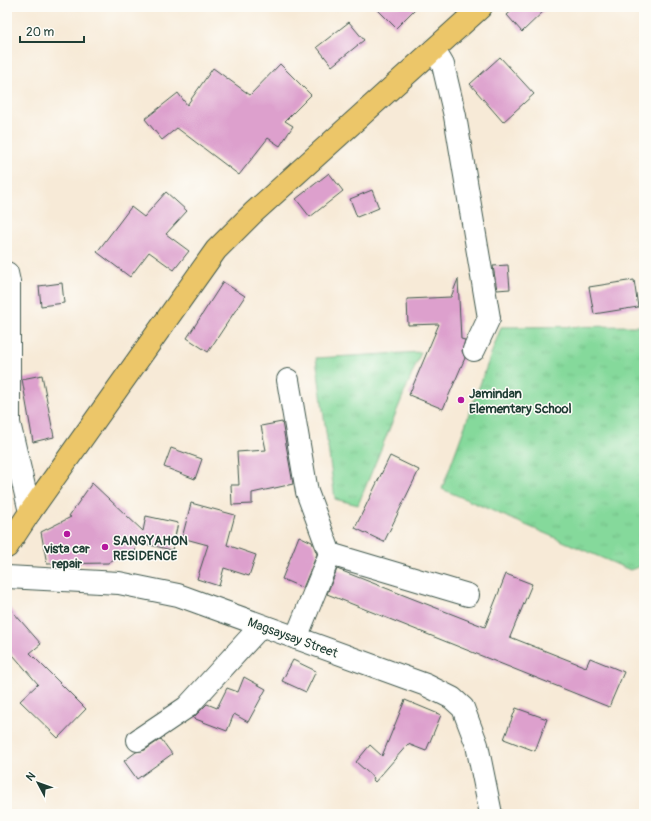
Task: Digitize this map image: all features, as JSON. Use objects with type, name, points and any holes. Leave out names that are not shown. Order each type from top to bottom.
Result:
[{"type":"main road","points":[[7,547],[30,512],[216,250],[253,213],[481,7]]},
{"type":"street","points":[[434,50],[443,65],[455,116],[489,318],[474,350]]},
{"type":"street","points":[[7,273],[9,282],[9,423],[30,512]]},
{"type":"street","points":[[288,380],[307,492],[330,554],[296,638]]},
{"type":"street","points":[[330,554],[468,595]]},
{"type":"street","name":"Magsaysay Street","points":[[7,577],[119,583],[178,596],[426,685],[452,698],[463,708],[477,745],[491,814]]},
{"type":"street","points":[[138,740],[187,707],[261,626]]},
{"type":"green space","points":[[644,326],[644,565],[630,570],[442,489],[501,327]]},
{"type":"green space","points":[[421,352],[358,505],[335,499],[316,358]]},
{"type":"building","points":[[375,7],[417,7],[396,28]]},
{"type":"building","points":[[516,7],[548,7],[522,32],[507,15]]},
{"type":"building","points":[[349,22],[364,40],[332,66],[317,47]]},
{"type":"building","points":[[500,57],[534,94],[503,122],[470,84]]},
{"type":"building","points":[[280,64],[311,95],[285,121],[293,126],[280,146],[268,138],[239,175],[177,128],[162,140],[145,119],[178,93],[187,105],[213,68],[250,95]]},
{"type":"building","points":[[329,173],[343,191],[310,217],[296,199]]},
{"type":"building","points":[[372,190],[379,208],[357,217],[350,199]]},
{"type":"building","points":[[166,192],[187,211],[166,234],[189,251],[174,270],[149,252],[130,277],[97,252],[131,207],[144,217]]},
{"type":"building","points":[[508,265],[510,289],[497,290],[493,266]]},
{"type":"building","points":[[458,279],[461,339],[465,340],[462,351],[465,358],[443,409],[409,395],[439,324],[408,325],[407,299],[451,297]]},
{"type":"building","points":[[634,280],[638,307],[594,314],[589,287]]},
{"type":"building","points":[[223,282],[245,296],[208,352],[187,338]]},
{"type":"building","points":[[62,283],[64,303],[41,306],[39,286]]},
{"type":"building","points":[[42,375],[54,437],[33,442],[22,379]]},
{"type":"building","points":[[282,422],[293,484],[252,493],[252,504],[232,505],[231,485],[239,485],[237,452],[266,450],[261,426]]},
{"type":"building","points":[[171,448],[202,459],[195,479],[164,467]]},
{"type":"building","points":[[390,456],[419,470],[384,542],[355,528]]},
{"type":"building","points":[[92,483],[143,531],[146,516],[178,523],[172,550],[136,542],[135,555],[119,556],[108,563],[47,564],[41,532],[71,517],[69,516]]},
{"type":"building","points":[[191,503],[235,515],[227,545],[256,555],[249,576],[224,568],[219,586],[197,579],[208,545],[182,538]]},
{"type":"building","points":[[299,536],[312,542],[317,554],[303,588],[282,579]]},
{"type":"building","points":[[337,569],[485,627],[506,574],[532,584],[510,637],[586,667],[590,658],[624,672],[609,707],[327,594]]},
{"type":"building","points":[[7,605],[41,644],[30,653],[86,709],[58,738],[20,701],[38,684],[7,648]]},
{"type":"building","points":[[293,660],[316,671],[306,692],[282,681]]},
{"type":"building","points":[[244,677],[266,689],[248,722],[234,714],[227,731],[193,718],[207,704],[217,708],[227,688],[238,692]]},
{"type":"building","points":[[405,700],[441,715],[426,751],[408,744],[375,782],[373,780],[374,778],[356,762],[370,745],[382,756]]},
{"type":"building","points":[[516,708],[547,719],[535,751],[504,739]]},
{"type":"building","points":[[161,739],[172,754],[137,779],[124,761],[136,752],[145,750]]},
{"type":"place","name":"Jamindan Elementary School","points":[[461,400]]},
{"type":"place","name":"vista car repair","points":[[67,534]]},
{"type":"place","name":"SANGYAHON RESIDENCE","points":[[105,547]]}]
